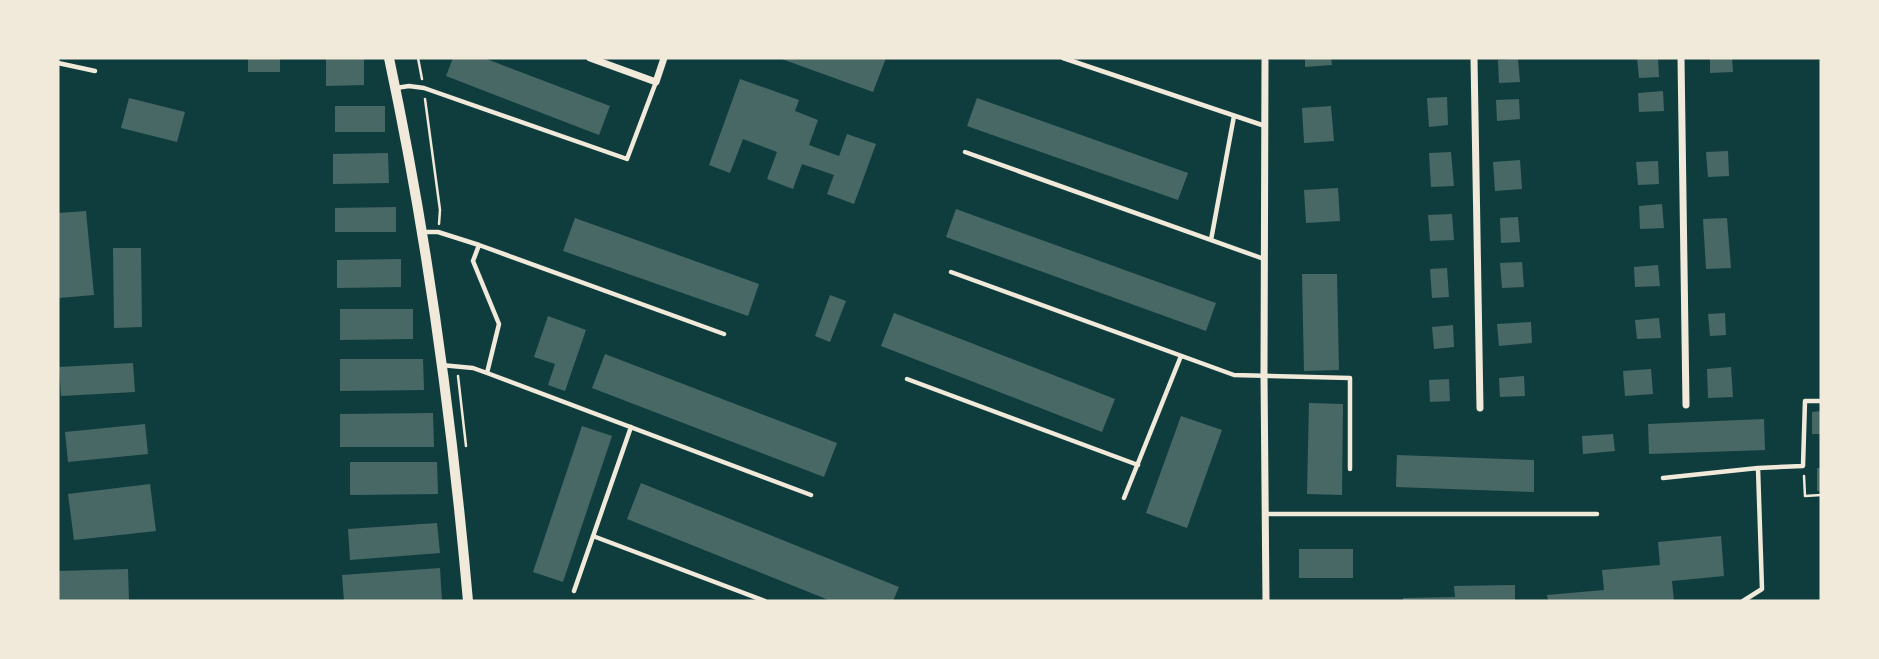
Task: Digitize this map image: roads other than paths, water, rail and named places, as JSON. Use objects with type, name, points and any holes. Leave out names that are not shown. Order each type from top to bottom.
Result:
[{"type":"street","points":[[389,58],[440,365],[468,601]]},
{"type":"street","points":[[590,58],[656,82],[664,58]]},
{"type":"street","points":[[1265,58],[1266,601]]},
{"type":"street","points":[[1474,58],[1480,408]]},
{"type":"street","points":[[1681,58],[1686,405]]},
{"type":"lane","points":[[1063,58],[1266,127]]},
{"type":"lane","points":[[58,63],[95,71]]},
{"type":"lane","points":[[396,88],[410,86],[424,89],[627,159],[656,82]]},
{"type":"lane","points":[[1211,240],[1234,116]]},
{"type":"lane","points":[[965,152],[1265,260]]},
{"type":"lane","points":[[420,232],[438,232],[724,334]]},
{"type":"lane","points":[[479,246],[473,261],[499,324],[486,373]]},
{"type":"lane","points":[[951,272],[1234,375],[1350,378],[1350,469]]},
{"type":"lane","points":[[1124,498],[1181,356]]},
{"type":"lane","points":[[440,365],[472,368],[811,495]]},
{"type":"lane","points":[[907,379],[1138,465]]},
{"type":"lane","points":[[1663,478],[1803,466],[1805,401],[1821,401]]},
{"type":"lane","points":[[574,591],[631,427]]},
{"type":"lane","points":[[1743,601],[1762,589],[1758,468]]},
{"type":"lane","points":[[1264,514],[1597,514]]},
{"type":"lane","points":[[593,536],[765,601]]}]
